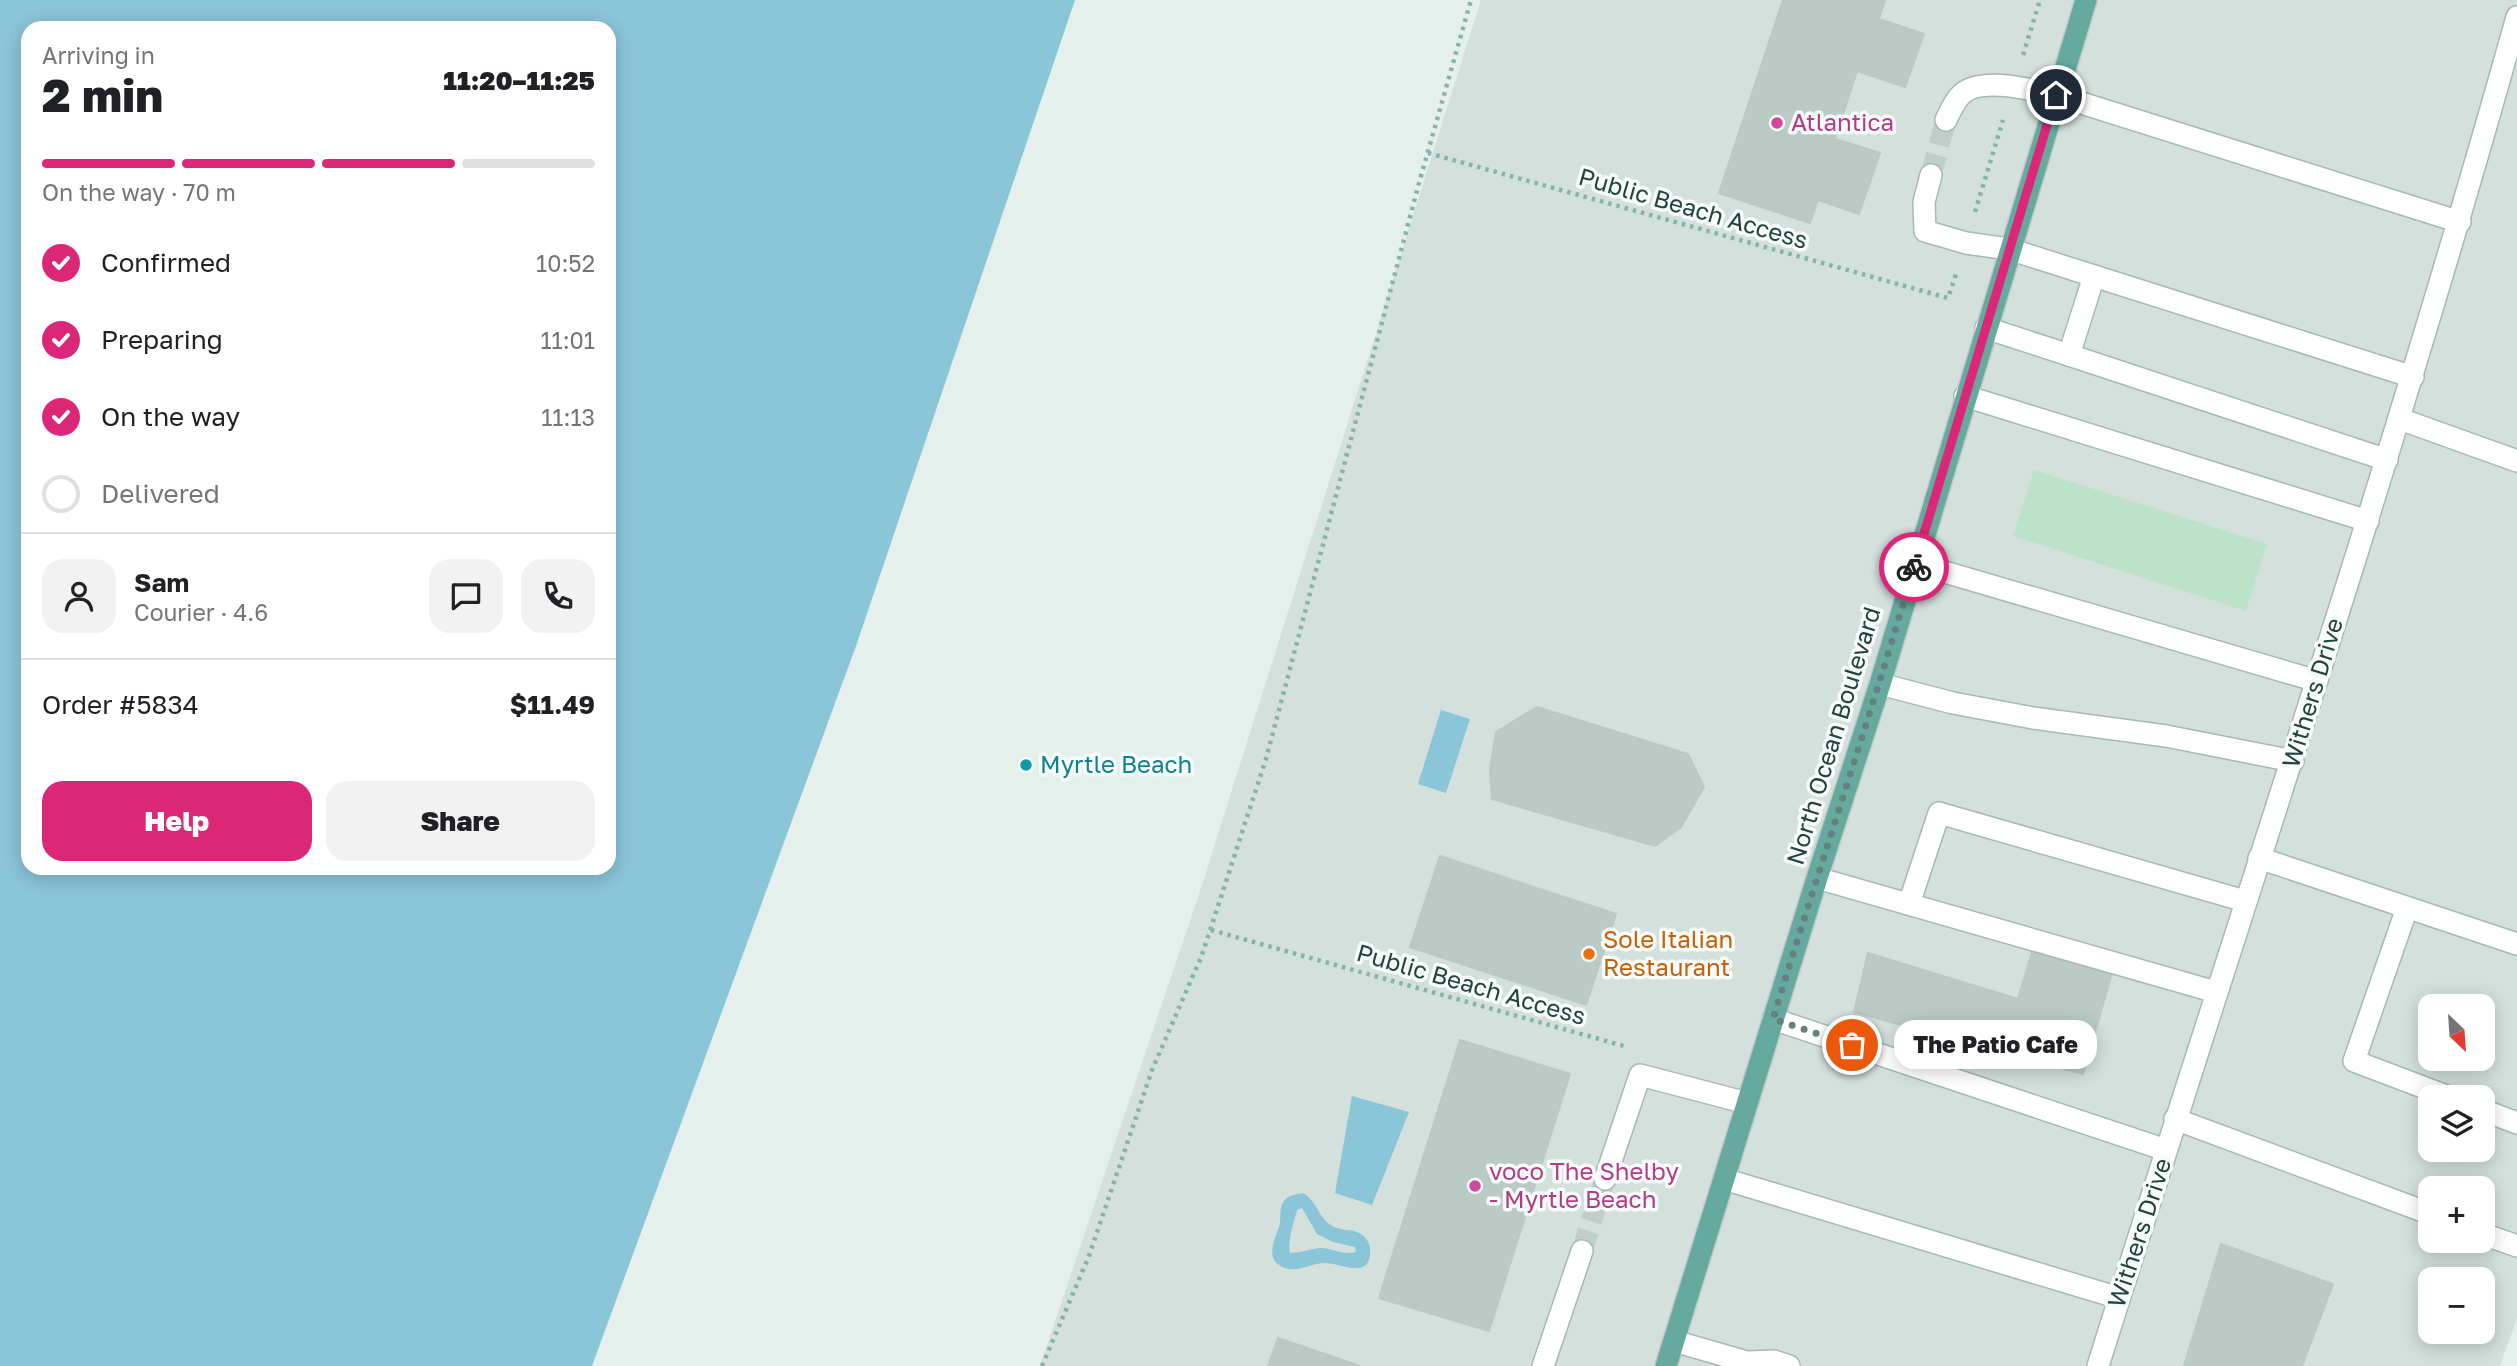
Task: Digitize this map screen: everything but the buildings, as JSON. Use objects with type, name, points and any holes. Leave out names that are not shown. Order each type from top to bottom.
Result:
[{"type":"main road","name":"North Ocean Boulevard","points":[[1666,1366],[1816,878],[1880,684],[2086,0]]},
{"type":"street","name":"Withers Drive","points":[[2098,1366],[2400,419],[2460,222],[2517,17]]},
{"type":"street","points":[[1946,120],[1961,94],[1979,87],[2013,86],[2056,95],[2460,222]]},
{"type":"street","points":[[1931,175],[1924,202],[1925,231],[1966,243],[2009,249],[2413,377]]},
{"type":"street","points":[[2069,355],[2094,276]]},
{"type":"street","points":[[1986,328],[2387,460]]},
{"type":"street","points":[[1965,396],[2368,521]]},
{"type":"street","points":[[2400,419],[2517,461]]},
{"type":"street","points":[[1914,564],[2317,681]]},
{"type":"street","points":[[1880,684],[1953,703],[2020,716],[2166,736],[2293,761]]},
{"type":"street","points":[[1909,904],[1939,813],[2245,901]]},
{"type":"street","points":[[2259,858],[2517,944]]},
{"type":"street","points":[[1816,878],[2216,992]]},
{"type":"street","points":[[2407,908],[2354,1061],[2418,1085]]},
{"type":"street","points":[[1773,1019],[2166,1150]]},
{"type":"street","points":[[1605,1179],[1640,1075],[1747,1103]]},
{"type":"street","points":[[2495,1115],[2517,1123]]},
{"type":"street","points":[[2175,1119],[2418,1209]]},
{"type":"street","points":[[1724,1180],[2119,1297]]},
{"type":"street","points":[[2495,1238],[2517,1246]]},
{"type":"street","points":[[1543,1366],[1582,1251]]},
{"type":"street","points":[[1674,1341],[1747,1362],[1774,1361],[1788,1366]]},
{"type":"path","points":[[1042,1366],[1089,1256],[1152,1070],[1202,955],[1266,759],[1471,0]]},
{"type":"path","points":[[1966,243],[2040,0]]},
{"type":"path","name":"Public Beach Access","points":[[1428,153],[1948,298],[1966,243]]},
{"type":"path","name":"Public Beach Access","points":[[1211,930],[1628,1048]]},
{"type":"shaded area","points":[[1481,0],[2517,0],[2517,1318],[2500,1366],[1040,1366],[1202,885]]},
{"type":"green space","points":[[2034,470],[2267,544],[2246,611],[2013,536]]},
{"type":"water","points":[[0,0],[1075,0],[856,646],[592,1366],[0,1366]]},
{"type":"water","points":[[1441,710],[1470,719],[1446,793],[1418,784]]},
{"type":"water","points":[[1352,1096],[1409,1112],[1372,1205],[1335,1193]]},
{"type":"water","points":[[1303,1193],[1331,1225],[1357,1232],[1365,1238],[1370,1250],[1365,1266],[1354,1268],[1321,1263],[1290,1269],[1274,1261],[1272,1250],[1280,1224],[1282,1204],[1288,1197]],"holes":[[[1302,1208],[1317,1234],[1333,1242],[1355,1247],[1356,1252],[1320,1248],[1290,1253],[1290,1238],[1297,1210]]]},
{"type":"tunnel","points":[[1931,175],[1946,120]]},
{"type":"tunnel","points":[[1582,1251],[1605,1179]]},
{"type":"way so far","points":[[1852,1045],[1773,1019],[1880,684],[1914,567]]},
{"type":"place","name":"Atlantica","points":[[1777,123]]},
{"type":"place","name":"Myrtle Beach","points":[[1026,765]]},
{"type":"place","name":"Sole Italian Restaurant","points":[[1589,954]]},
{"type":"place","name":"The Patio Cafe","points":[[1852,1045]]},
{"type":"place","name":"voco The Shelby - Myrtle Beach","points":[[1475,1186]]},
{"type":"route","points":[[1914,567],[2056,95]]}]
